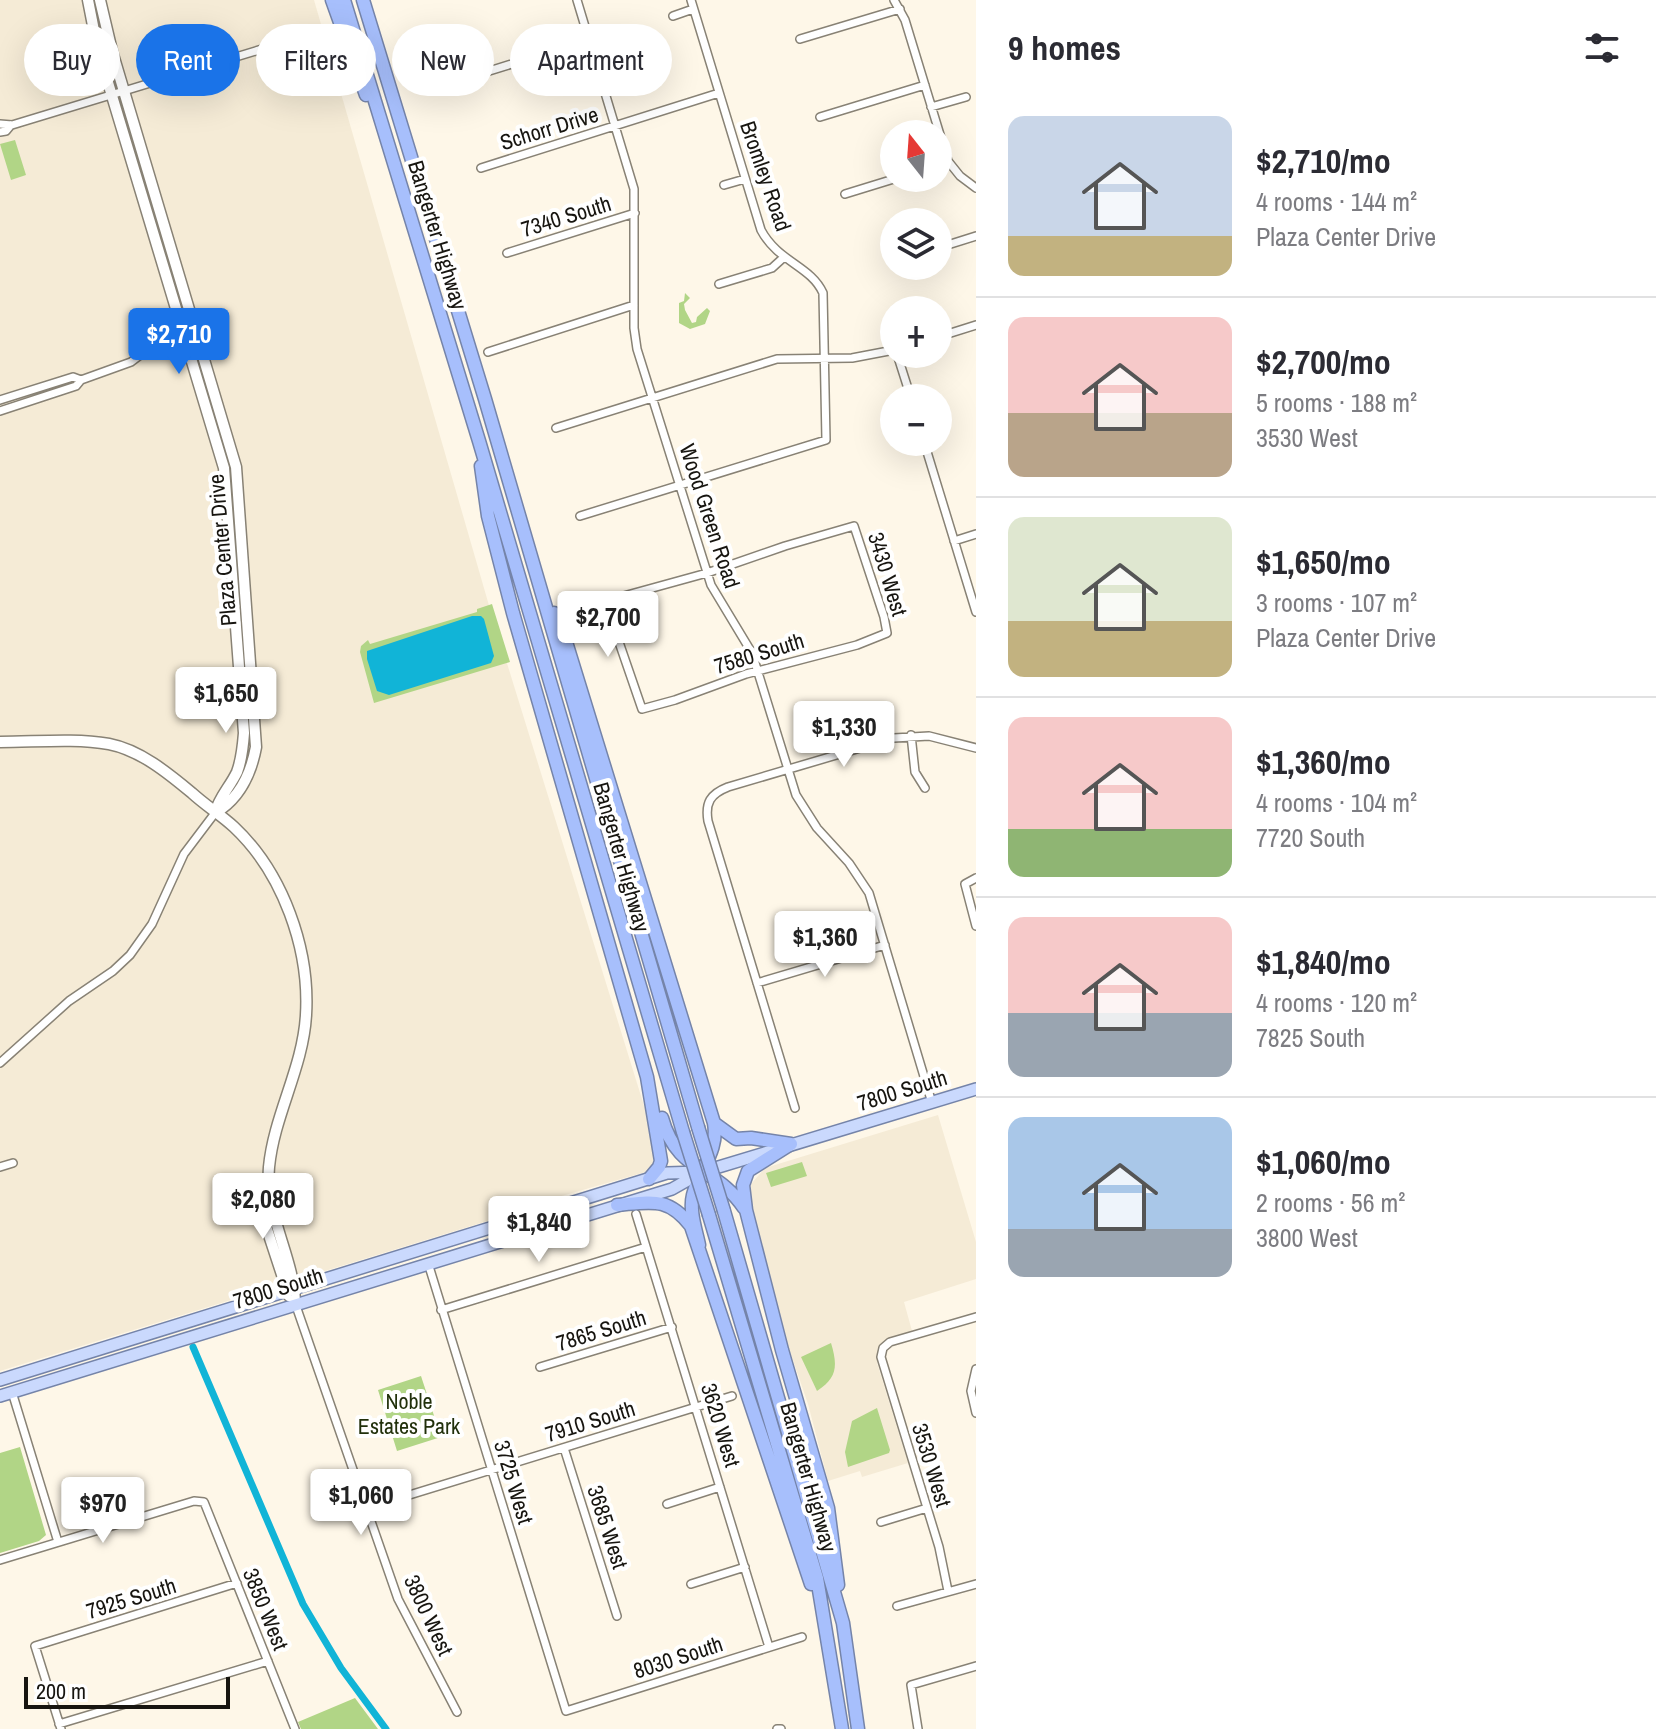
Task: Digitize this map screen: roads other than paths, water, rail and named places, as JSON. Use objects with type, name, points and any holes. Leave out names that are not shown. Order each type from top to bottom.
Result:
[{"type":"highway","points":[[332,0],[394,182],[415,227]]},
{"type":"highway","name":"Bangerter Highway","points":[[344,0],[415,227],[805,1532],[826,1625],[842,1729]]},
{"type":"highway","name":"Bangerter Highway","points":[[363,0],[527,543],[843,1623],[858,1729]]},
{"type":"highway","points":[[371,0],[381,55]]},
{"type":"highway","points":[[479,441],[488,516],[513,613],[647,1077],[669,1140],[681,1155],[702,1172],[727,1186],[746,1210]]},
{"type":"highway","points":[[527,543],[566,642],[714,1123],[714,1145],[693,1194],[691,1207],[699,1245]]},
{"type":"highway","points":[[647,1077],[661,1161],[649,1179]]},
{"type":"highway","points":[[714,1123],[736,1139],[791,1144]]},
{"type":"highway","points":[[791,1144],[748,1171],[743,1185],[746,1210],[782,1350],[828,1508],[843,1623]]},
{"type":"highway","points":[[617,1205],[657,1201],[680,1211],[691,1226],[826,1625]]},
{"type":"main road","name":"7800 South","points":[[6,1394],[672,1189],[702,1172],[976,1089]]},
{"type":"main road","name":"7800 South","points":[[0,1380],[667,1173],[702,1172]]},
{"type":"main road","points":[[135,1353],[140,1345],[170,1337],[182,1324]]},
{"type":"street","name":"Plaza Center Drive","points":[[88,0],[93,24]]},
{"type":"street","name":"Plaza Center Drive","points":[[100,0],[105,24]]},
{"type":"street","name":"Wood Green Road","points":[[577,0],[584,24]]},
{"type":"street","name":"Bromley Road","points":[[680,485],[826,440],[823,293],[807,273],[773,249],[761,230],[691,0]]},
{"type":"street","points":[[894,0],[900,9],[935,120]]},
{"type":"street","points":[[673,16],[693,9]]},
{"type":"street","points":[[800,39],[900,9]]},
{"type":"street","points":[[120,92],[256,51]]},
{"type":"street","points":[[820,117],[925,85]]},
{"type":"street","name":"Schorr Drive","points":[[481,168],[719,93]]},
{"type":"street","points":[[0,124],[11,125],[108,96]]},
{"type":"street","name":"Plaza Center Drive","points":[[119,96],[195,325],[238,476],[257,732],[254,757],[245,781],[227,806],[215,813]]},
{"type":"street","name":"Plaza Center Drive","points":[[0,1063],[69,1001],[113,971],[130,955],[152,924],[184,854],[215,813],[219,799],[230,785],[242,757],[242,700],[226,477],[119,96]]},
{"type":"street","name":"Wood Green Road","points":[[607,96],[631,178],[635,213],[634,328],[637,349],[707,573],[721,606],[747,642],[803,808],[864,885],[932,1103]]},
{"type":"street","points":[[931,107],[966,97]]},
{"type":"street","points":[[0,132],[11,125]]},
{"type":"street","points":[[952,166],[976,188]]},
{"type":"street","points":[[724,185],[745,179]]},
{"type":"street","points":[[845,194],[880,183]]},
{"type":"street","name":"7340 South","points":[[507,253],[635,213]]},
{"type":"street","points":[[952,244],[976,236]]},
{"type":"street","points":[[719,284],[772,268],[783,258]]},
{"type":"street","points":[[488,352],[634,305]]},
{"type":"street","points":[[0,411],[76,386],[81,380],[131,362],[172,331],[195,325]]},
{"type":"street","points":[[952,333],[976,325]]},
{"type":"street","points":[[556,428],[777,359],[880,354]]},
{"type":"street","points":[[0,400],[73,377],[81,380]]},
{"type":"street","points":[[928,456],[976,612]]},
{"type":"street","points":[[580,516],[680,485]]},
{"type":"street","name":"3430 West","points":[[707,573],[854,526],[887,633]]},
{"type":"street","points":[[954,541],[976,534]]},
{"type":"street","name":"7580 South","points":[[707,573],[609,600],[610,616],[642,709],[758,671],[857,645],[887,633]]},
{"type":"street","points":[[911,735],[915,772],[925,788]]},
{"type":"street","points":[[795,1108],[708,821],[707,803],[719,791],[894,738],[929,736],[976,748]]},
{"type":"street","points":[[0,742],[83,742],[110,744],[130,751],[170,774],[243,837],[276,885],[293,923],[306,1000],[303,1043],[273,1147],[269,1185],[295,1303]]},
{"type":"street","points":[[976,878],[965,884],[976,926]]},
{"type":"street","points":[[757,983],[885,945]]},
{"type":"street","points":[[0,1167],[13,1163]]},
{"type":"street","name":"3620 West","points":[[636,1214],[769,1647]]},
{"type":"street","points":[[441,1310],[646,1247]]},
{"type":"street","name":"3725 West","points":[[428,1263],[566,1711]]},
{"type":"street","name":"3800 West","points":[[295,1303],[398,1599],[457,1712]]},
{"type":"street","name":"3530 West","points":[[948,1591],[927,1508],[882,1364],[881,1351],[890,1342],[976,1317]]},
{"type":"street","name":"7865 South","points":[[540,1367],[672,1327]]},
{"type":"street","points":[[976,1369],[971,1391],[976,1413]]},
{"type":"street","points":[[0,1560],[58,1542],[6,1394]]},
{"type":"street","name":"7910 South","points":[[367,1508],[732,1396]]},
{"type":"street","name":"3685 West","points":[[564,1448],[617,1616]]},
{"type":"street","points":[[667,1504],[720,1487]]},
{"type":"street","name":"3850 West","points":[[58,1542],[194,1501],[204,1502],[295,1729]]},
{"type":"street","points":[[881,1522],[927,1508]]},
{"type":"street","points":[[691,1584],[745,1567]]},
{"type":"street","name":"7925 South","points":[[60,1726],[35,1646],[237,1583]]},
{"type":"street","points":[[897,1606],[976,1584]]},
{"type":"street","name":"8030 South","points":[[566,1711],[802,1637]]},
{"type":"street","points":[[60,1726],[268,1661]]},
{"type":"street","points":[[918,1729],[911,1685],[976,1666]]},
{"type":"water","points":[[472,616],[484,619],[494,656],[491,663],[389,695],[377,691],[367,651]]},
{"type":"waterway","points":[[193,1347],[303,1604],[341,1668],[386,1729]]},
{"type":"park label","name":"Noble Estates Park","points":[[409,1414]]}]
